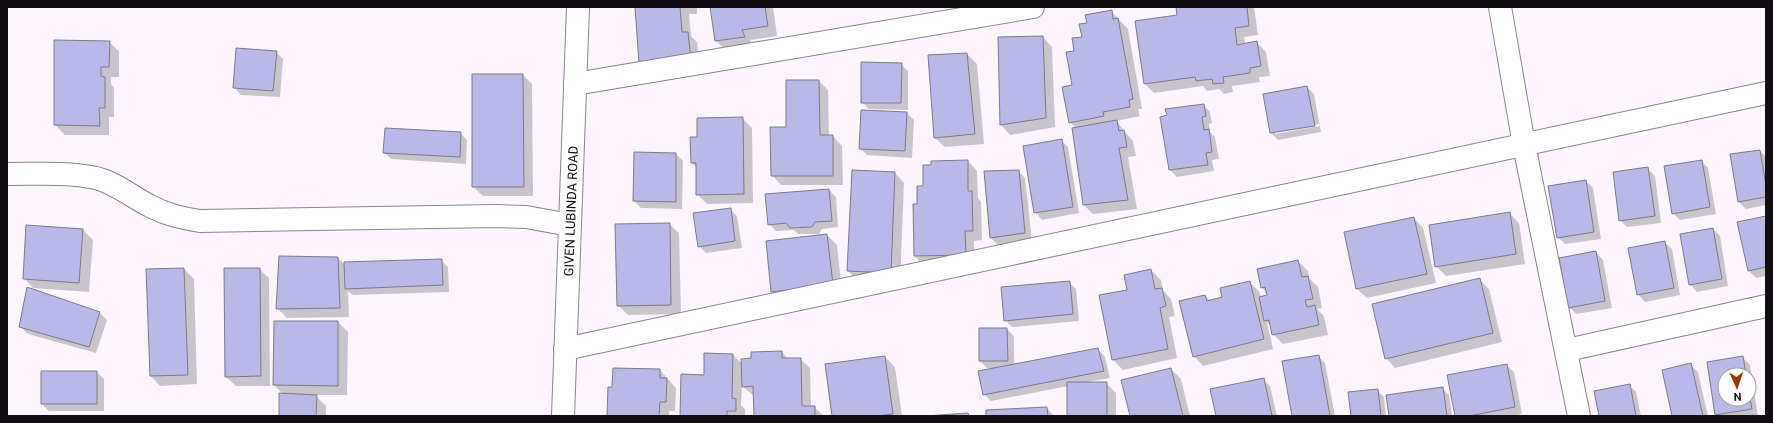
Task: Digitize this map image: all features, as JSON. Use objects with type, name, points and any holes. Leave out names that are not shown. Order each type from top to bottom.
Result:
[{"type":"street","name":"GIVEN LUBINDA ROAD","points":[[563,416],[578,7]]},
{"type":"street","points":[[575,84],[1033,7]]},
{"type":"street","points":[[1500,7],[1524,145],[1567,350],[1579,416]]},
{"type":"street","points":[[565,349],[1766,93]]},
{"type":"street","points":[[7,174],[71,175],[96,178],[116,185],[149,206],[174,217],[200,221],[496,216],[526,217],[570,225]]},
{"type":"street","points":[[1567,350],[1766,306]]},
{"type":"building","points":[[635,7],[680,7],[682,32],[688,32],[691,60],[639,63]]},
{"type":"building","points":[[710,7],[765,7],[768,26],[742,30],[745,37],[715,41]]},
{"type":"building","points":[[1176,7],[1247,7],[1249,26],[1235,28],[1237,45],[1257,41],[1261,66],[1250,68],[1250,73],[1223,77],[1224,83],[1213,84],[1212,79],[1196,81],[1195,77],[1144,84],[1135,21],[1177,15]]},
{"type":"building","points":[[1112,10],[1113,19],[1118,18],[1133,99],[1129,100],[1130,107],[1103,112],[1104,116],[1069,123],[1062,87],[1072,85],[1066,52],[1074,51],[1072,38],[1082,37],[1079,24],[1087,23],[1085,15]]},
{"type":"building","points":[[1043,36],[1046,118],[1000,125],[998,37]]},
{"type":"building","points":[[54,40],[110,41],[109,67],[101,67],[101,76],[105,77],[105,108],[99,108],[100,126],[54,125]]},
{"type":"building","points":[[236,48],[277,51],[273,91],[233,88]]},
{"type":"building","points":[[967,53],[975,134],[934,138],[928,55]]},
{"type":"building","points":[[861,62],[902,63],[901,103],[861,103]]},
{"type":"building","points":[[472,74],[523,74],[524,187],[472,187]]},
{"type":"building","points":[[786,80],[819,80],[820,135],[833,135],[833,176],[771,176],[770,127],[786,127]]},
{"type":"building","points":[[1307,86],[1315,126],[1270,133],[1263,94]]},
{"type":"building","points":[[1204,104],[1206,116],[1202,117],[1204,130],[1209,129],[1212,152],[1206,153],[1208,165],[1169,170],[1160,117],[1167,115],[1165,109]]},
{"type":"building","points":[[861,110],[907,112],[905,151],[859,149]]},
{"type":"building","points":[[743,117],[744,194],[696,195],[696,163],[691,163],[690,137],[697,137],[697,118]]},
{"type":"building","points":[[1117,120],[1119,131],[1124,130],[1127,147],[1119,148],[1128,200],[1083,205],[1072,128]]},
{"type":"building","points":[[385,128],[461,132],[460,157],[383,153]]},
{"type":"building","points":[[1062,139],[1073,207],[1034,213],[1023,146]]},
{"type":"building","points":[[1760,150],[1766,186],[1766,197],[1738,202],[1730,154]]},
{"type":"building","points":[[634,152],[676,153],[676,202],[633,201]]},
{"type":"building","points":[[968,160],[968,191],[972,191],[973,231],[965,231],[966,255],[914,256],[913,204],[917,204],[917,186],[923,186],[923,165],[931,165],[931,161]]},
{"type":"building","points":[[1702,160],[1710,207],[1672,214],[1664,166]]},
{"type":"building","points":[[1648,167],[1655,216],[1619,221],[1613,172]]},
{"type":"building","points":[[852,170],[895,172],[891,273],[847,271]]},
{"type":"building","points":[[1019,170],[1025,233],[990,238],[984,171]]},
{"type":"building","points":[[1586,180],[1594,232],[1557,238],[1548,186]]},
{"type":"building","points":[[829,189],[832,221],[815,222],[812,227],[790,228],[786,223],[768,225],[765,194]]},
{"type":"building","points":[[731,208],[735,241],[698,247],[693,213]]},
{"type":"building","points":[[1510,212],[1516,254],[1435,267],[1429,225]]},
{"type":"building","points":[[1766,216],[1766,267],[1748,271],[1737,222]]},
{"type":"building","points":[[1414,217],[1427,274],[1356,289],[1344,232]]},
{"type":"building","points":[[670,223],[671,305],[617,306],[615,224]]},
{"type":"building","points":[[26,225],[83,229],[79,283],[23,279]]},
{"type":"building","points":[[1713,228],[1722,279],[1689,285],[1680,234]]},
{"type":"building","points":[[827,234],[833,284],[771,292],[766,241]]},
{"type":"building","points":[[1665,241],[1674,288],[1637,295],[1628,248]]},
{"type":"building","points":[[1596,251],[1605,301],[1568,308],[1559,258]]},
{"type":"building","points":[[279,256],[338,257],[340,308],[276,309]]},
{"type":"building","points":[[442,259],[443,285],[345,289],[344,262]]},
{"type":"building","points":[[1298,260],[1302,277],[1308,276],[1313,299],[1305,300],[1307,307],[1315,305],[1319,325],[1272,335],[1269,320],[1264,321],[1259,297],[1267,295],[1265,287],[1261,288],[1257,269]]},
{"type":"building","points":[[184,268],[188,375],[150,376],[146,269]]},
{"type":"building","points":[[224,268],[260,268],[261,376],[225,377]]},
{"type":"building","points":[[1151,269],[1155,289],[1162,288],[1166,306],[1160,308],[1168,349],[1112,360],[1099,295],[1127,290],[1124,275]]},
{"type":"building","points":[[1480,278],[1493,333],[1385,359],[1372,304]]},
{"type":"building","points":[[1070,281],[1073,314],[1004,321],[1001,287]]},
{"type":"building","points":[[1250,281],[1264,339],[1193,357],[1179,301],[1205,295],[1207,301],[1222,297],[1220,288]]},
{"type":"building","points":[[27,287],[100,312],[89,347],[19,327]]},
{"type":"building","points":[[274,321],[338,321],[338,386],[273,385]]},
{"type":"building","points":[[979,328],[1007,328],[1008,361],[979,361]]},
{"type":"building","points":[[1098,348],[1104,371],[983,395],[978,371]]},
{"type":"building","points":[[782,351],[782,358],[801,358],[802,406],[815,406],[815,416],[754,416],[753,386],[742,387],[741,359],[751,358],[751,352]]},
{"type":"building","points":[[704,353],[733,354],[732,398],[736,399],[736,411],[727,411],[727,416],[680,416],[681,374],[704,375]]},
{"type":"building","points":[[1319,355],[1330,416],[1292,416],[1282,361]]},
{"type":"building","points":[[885,356],[893,414],[877,416],[832,416],[825,364]]},
{"type":"building","points":[[1743,356],[1745,367],[1717,367],[1717,407],[1752,407],[1752,409],[1715,415],[1707,362]]},
{"type":"building","points":[[1691,363],[1703,416],[1672,416],[1662,370]]},
{"type":"building","points":[[1507,364],[1515,407],[1469,416],[1455,416],[1447,375]]},
{"type":"building","points":[[613,368],[660,369],[660,378],[667,378],[666,402],[660,402],[659,416],[607,416],[608,387],[612,387]]},
{"type":"building","points":[[1171,368],[1183,416],[1130,416],[1121,380]]},
{"type":"building","points":[[41,371],[97,371],[97,404],[41,404]]},
{"type":"building","points":[[1264,378],[1272,416],[1216,416],[1210,389]]},
{"type":"building","points":[[1067,382],[1107,382],[1107,416],[1067,416]]},
{"type":"building","points":[[1630,384],[1636,416],[1599,416],[1594,391]]},
{"type":"building","points":[[1443,387],[1447,416],[1389,416],[1386,395]]},
{"type":"building","points":[[1378,389],[1381,416],[1351,416],[1348,392]]},
{"type":"building","points":[[279,393],[317,395],[316,416],[279,416]]},
{"type":"building","points":[[1047,407],[1048,416],[986,416],[986,410]]},
{"type":"building","points":[[968,413],[969,416],[925,416]]}]
